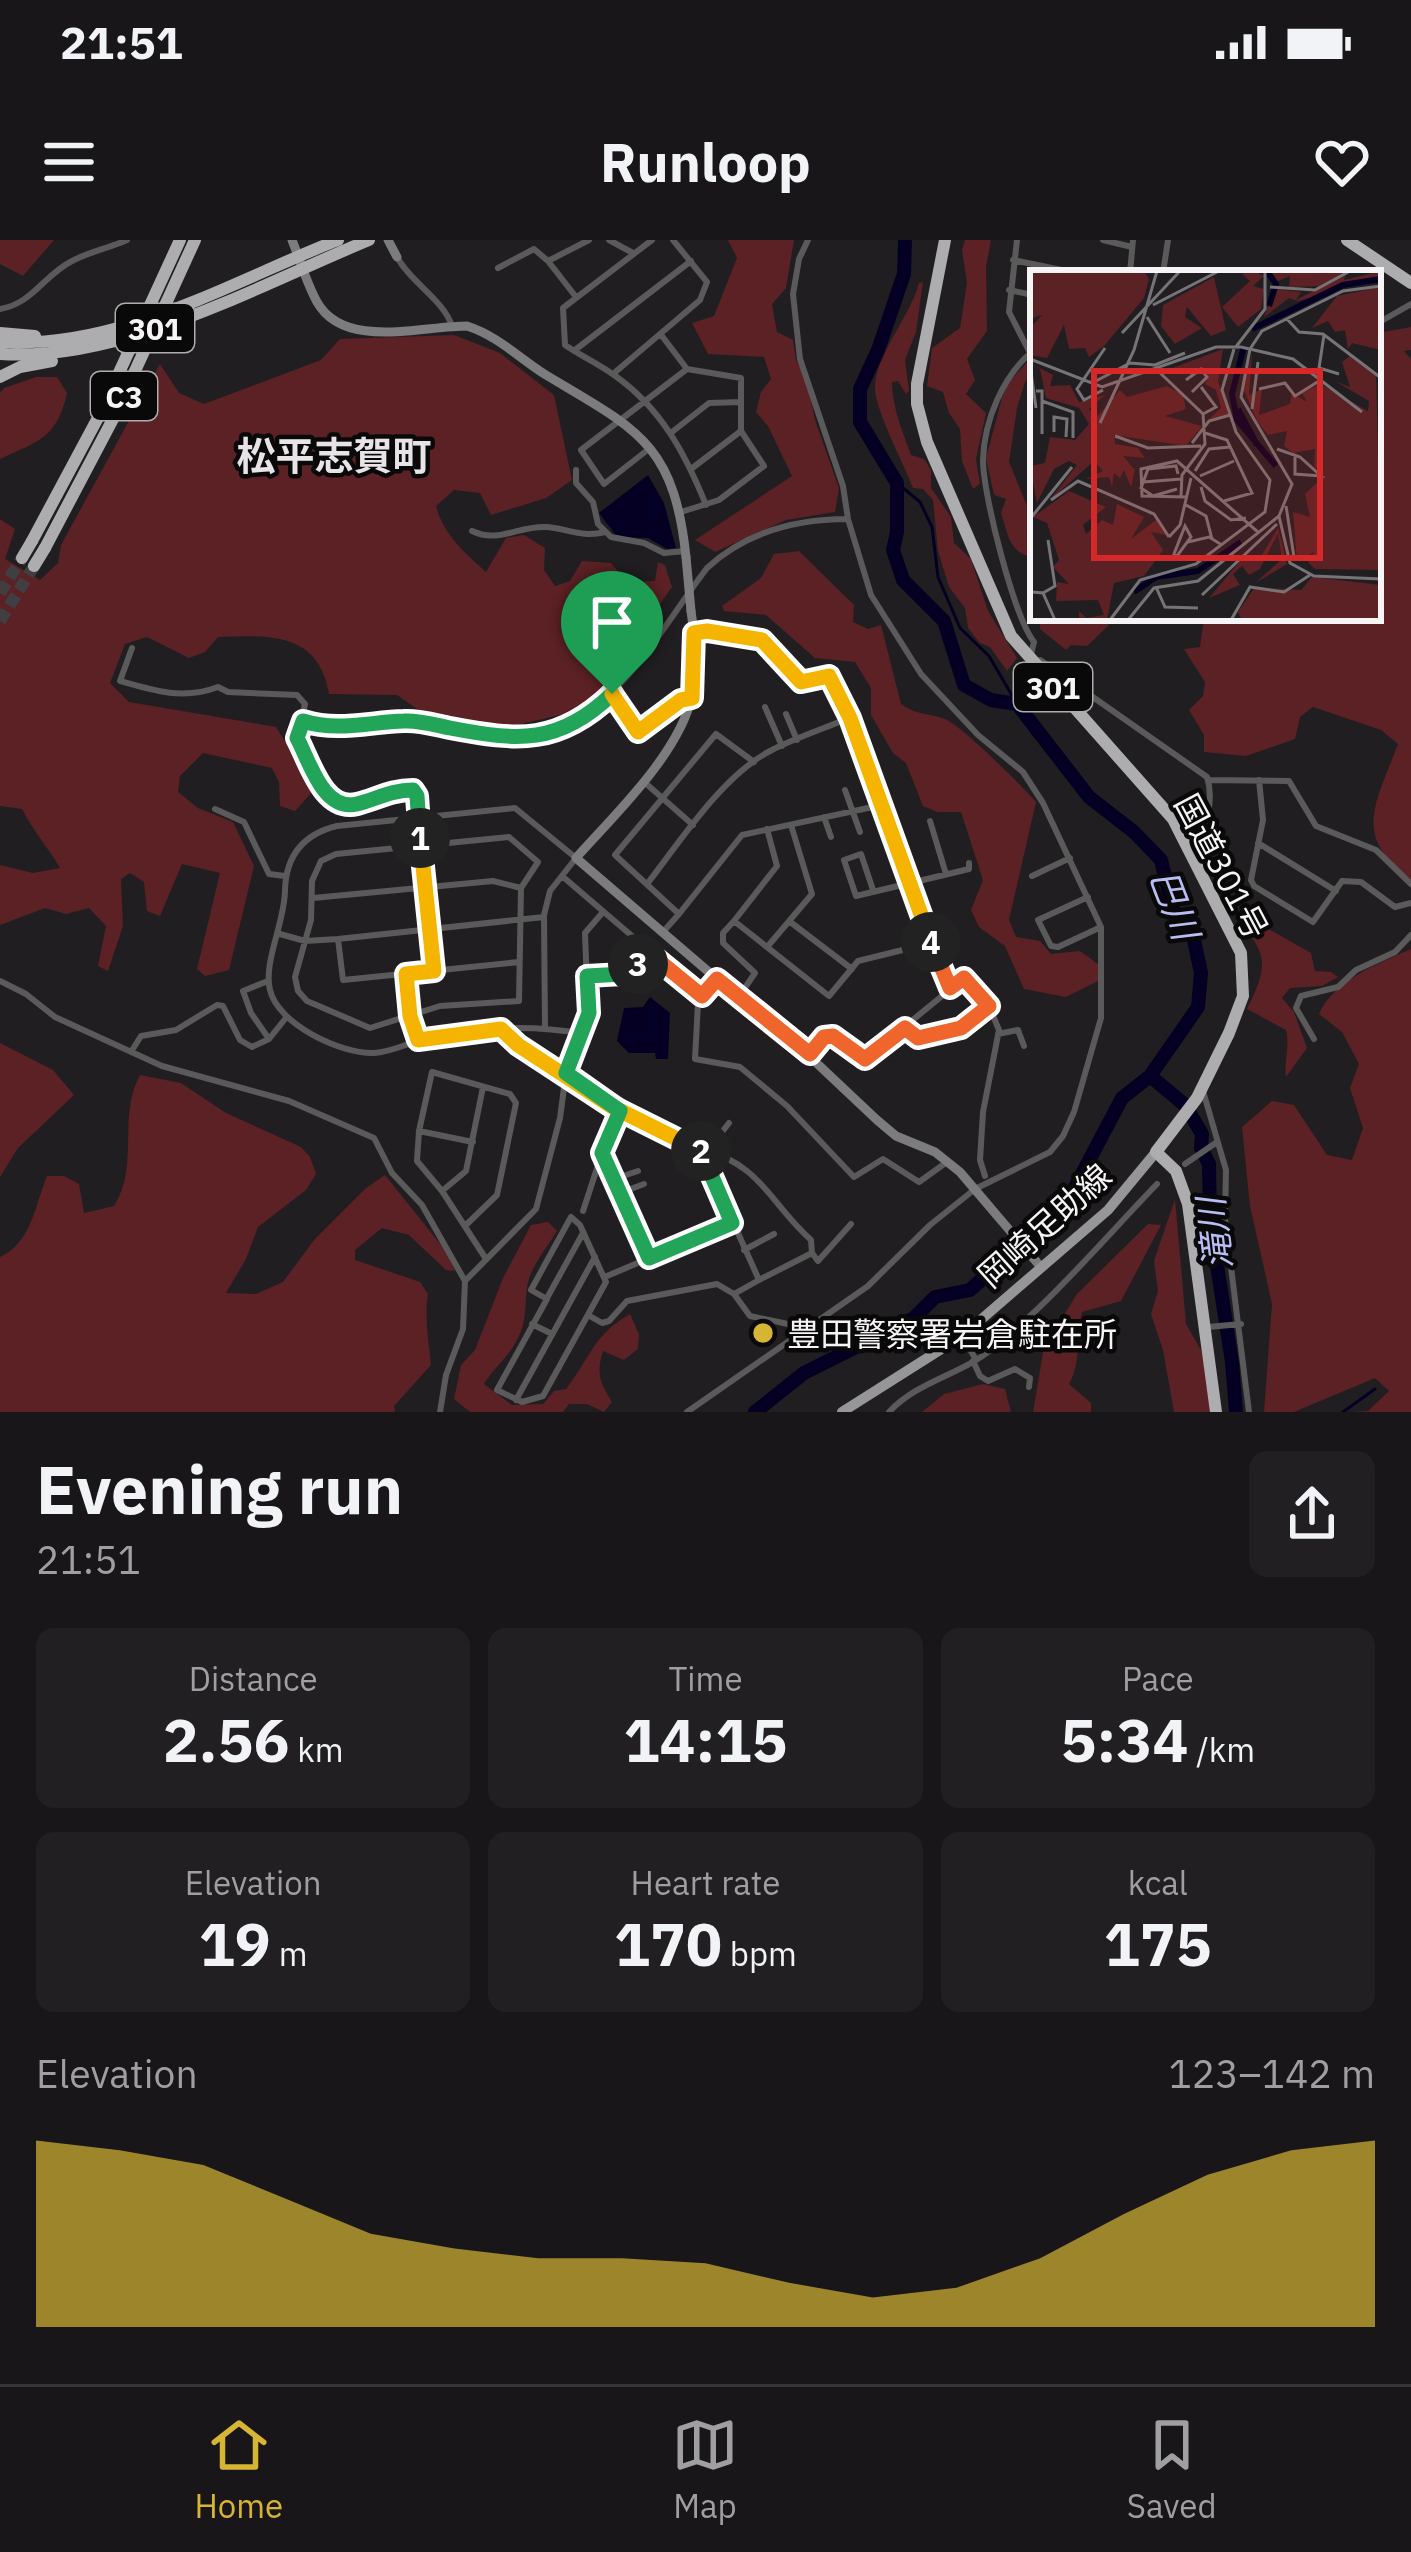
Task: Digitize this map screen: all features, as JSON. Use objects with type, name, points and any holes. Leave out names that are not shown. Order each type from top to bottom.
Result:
[{"type":"highway","name":"C3","points":[[38,545],[180,240]]},
{"type":"highway","name":"C3","points":[[28,562],[113,418],[195,240]]},
{"type":"highway","name":"301","points":[[0,354],[70,352],[134,337],[338,240]]},
{"type":"highway","name":"301","points":[[0,342],[85,338],[368,240]]},
{"type":"highway","name":"国道301号","points":[[945,240],[922,352],[917,404],[927,442],[999,612],[1031,663],[1157,799],[1188,844],[1241,952],[1244,972],[1238,1010],[1200,1094],[1156,1153]]},
{"type":"highway","points":[[1347,240],[1380,270]]},
{"type":"highway","points":[[1382,272],[1411,283]]},
{"type":"highway","points":[[0,333],[94,332],[181,304]]},
{"type":"highway","points":[[0,377],[20,367],[134,337]]},
{"type":"highway","points":[[1156,1153],[1176,1172],[1185,1190],[1208,1327],[1216,1412]]},
{"type":"main road","name":"岡崎足助線","points":[[842,1412],[962,1336],[1036,1261],[1073,1239],[1124,1193],[1156,1153]]},
{"type":"street","points":[[0,309],[26,301],[54,272],[74,260],[127,240]]},
{"type":"street","points":[[292,240],[318,305],[340,326],[359,330],[452,326],[484,331],[529,364],[621,418],[663,468],[681,512],[694,633],[692,698],[671,743],[643,782],[550,891],[544,917],[545,1027]]},
{"type":"street","points":[[388,240],[419,287],[444,309],[452,326]]},
{"type":"street","points":[[548,261],[589,240]]},
{"type":"street","points":[[609,240],[633,254]]},
{"type":"street","points":[[652,240],[563,308],[565,345],[614,374],[644,399],[672,432],[706,505]]},
{"type":"street","points":[[614,374],[700,300],[707,282],[674,240]]},
{"type":"street","points":[[687,1412],[868,1286],[930,1225],[1050,1152],[1070,1124],[1101,1018],[1101,927],[1043,803],[1023,772],[978,735],[921,674],[871,596],[843,486],[800,359],[793,295],[799,259],[808,240]]},
{"type":"street","points":[[1017,240],[1009,290],[1011,321],[1030,350]]},
{"type":"street","points":[[1102,240],[1132,243]]},
{"type":"street","points":[[1163,270],[1168,240]]},
{"type":"street","points":[[498,268],[534,248],[575,297]]},
{"type":"street","points":[[1013,260],[1059,270]]},
{"type":"street","points":[[574,351],[692,261]]},
{"type":"street","points":[[1009,290],[1030,294]]},
{"type":"street","points":[[1381,320],[1411,304]]},
{"type":"street","points":[[662,336],[687,369],[740,378],[741,431],[764,466],[706,505],[681,512]]},
{"type":"street","points":[[1030,353],[1012,371],[998,397],[983,459],[1010,582],[1026,632],[1034,642],[1031,663],[1040,660],[1153,736],[1208,780],[1211,792],[1204,822],[1195,841],[1188,844]]},
{"type":"street","points":[[650,448],[602,484],[580,450],[687,369]]},
{"type":"street","points":[[672,432],[709,403],[741,402]]},
{"type":"street","points":[[692,469],[741,431]]},
{"type":"street","points":[[576,470],[576,483],[593,502],[605,532],[618,541],[686,554]]},
{"type":"street","points":[[303,721],[334,728],[409,720],[516,740],[568,727],[586,718],[612,694],[721,555],[790,522],[848,519]]},
{"type":"street","points":[[472,531],[491,538],[540,527],[576,536],[605,532]]},
{"type":"street","points":[[694,633],[762,640],[801,682],[829,676],[850,718],[950,988]]},
{"type":"street","points":[[132,649],[120,681],[158,692],[196,696],[218,687],[228,692],[297,695],[305,704],[297,738],[324,792],[335,802],[352,806],[394,790],[413,790],[434,971]]},
{"type":"street","points":[[612,694],[638,732],[681,700],[692,698]]},
{"type":"street","points":[[765,707],[782,746]]},
{"type":"street","points":[[786,714],[797,740]]},
{"type":"street","points":[[647,884],[693,825],[754,762],[850,718]]},
{"type":"street","points":[[679,914],[615,855],[716,734],[754,762]]},
{"type":"street","points":[[1208,780],[1289,781],[1316,826],[1376,850],[1411,884]]},
{"type":"street","points":[[1259,780],[1264,820],[1251,880],[1254,886],[1313,922],[1342,880],[1361,882],[1395,907],[1411,903]]},
{"type":"street","points":[[643,782],[693,825]]},
{"type":"street","points":[[845,790],[860,832]]},
{"type":"street","points":[[663,932],[742,835],[882,805]]},
{"type":"street","points":[[583,1034],[545,1027],[501,1029],[418,1040],[368,1053],[298,1028],[285,1019],[272,999],[268,981],[292,856],[318,831],[515,808],[810,1054],[896,1136],[947,1162],[1036,1261]]},
{"type":"street","points":[[215,809],[244,822],[269,874],[285,876]]},
{"type":"street","points":[[824,817],[831,837]]},
{"type":"street","points":[[930,821],[946,874]]},
{"type":"street","points":[[768,946],[812,894],[790,824]]},
{"type":"street","points":[[739,997],[755,973],[723,944],[723,933],[777,866],[767,829]]},
{"type":"street","points":[[508,837],[538,862],[521,888],[519,1001],[440,1006],[370,1028],[307,1001],[295,977],[313,898],[312,881],[321,861],[336,854],[421,846],[508,837]]},
{"type":"street","points":[[1258,843],[1336,891]]},
{"type":"street","points":[[873,890],[861,854],[844,860],[856,896],[969,869],[969,863]]},
{"type":"street","points":[[1032,876],[1070,858]]},
{"type":"street","points":[[562,876],[702,996]]},
{"type":"street","points":[[313,898],[493,881],[521,888]]},
{"type":"street","points":[[1088,897],[1038,920],[1051,946],[1058,947],[1101,927]]},
{"type":"street","points":[[466,1281],[536,1209],[560,1118],[566,1073],[589,1013],[585,933],[603,912]]},
{"type":"street","points":[[280,934],[305,941],[338,939],[544,917]]},
{"type":"street","points":[[734,921],[829,996],[858,962],[932,943]]},
{"type":"street","points":[[789,921],[852,970]]},
{"type":"street","points":[[1314,1039],[1296,1009],[1301,996],[1338,987],[1357,970],[1396,952],[1411,935]]},
{"type":"street","points":[[338,939],[343,980],[520,962]]},
{"type":"street","points":[[587,976],[632,971],[648,952]]},
{"type":"street","points":[[406,974],[418,1040]]},
{"type":"street","points":[[810,1054],[824,1037],[833,1036],[865,1059],[964,978],[989,1006],[998,1034],[984,1094],[980,1160],[986,1176]]},
{"type":"street","points":[[717,979],[698,1003],[694,1059],[740,1067],[787,1106],[854,1177],[860,1178],[883,1159],[919,1182],[947,1162]]},
{"type":"street","points":[[0,981],[55,1017],[162,1066],[289,1100],[374,1138],[392,1173],[422,1205],[466,1281],[464,1329],[446,1375],[440,1412]]},
{"type":"street","points":[[268,981],[243,991],[269,1039]]},
{"type":"street","points":[[131,1052],[141,1036],[176,1030],[217,1005],[223,1006],[242,1042],[253,1046],[269,1039],[285,1019]]},
{"type":"street","points":[[905,1028],[918,1038],[961,1028],[989,1006]]},
{"type":"street","points":[[501,1029],[620,1111],[758,1177],[811,1240],[818,1262],[850,1224]]},
{"type":"street","points":[[998,1034],[1018,1030],[1024,1046]]},
{"type":"street","points":[[466,1225],[497,1195],[516,1103],[510,1094],[432,1072],[418,1132],[417,1161],[486,1259]]},
{"type":"street","points":[[442,1191],[466,1171],[483,1086]]},
{"type":"street","points":[[1200,1094],[1226,1170],[1225,1219],[1249,1412]]},
{"type":"street","points":[[583,1211],[620,1111]]},
{"type":"street","points":[[704,1149],[729,1123]]},
{"type":"street","points":[[418,1132],[473,1142]]},
{"type":"street","points":[[1185,1164],[1214,1143]]},
{"type":"street","points":[[704,1149],[759,1280]]},
{"type":"street","points":[[602,1153],[649,1258]]},
{"type":"street","points":[[614,1179],[638,1171]]},
{"type":"street","points":[[620,1193],[644,1184]]},
{"type":"street","points":[[889,1412],[908,1394],[992,1349],[1090,1256],[1156,1184]]},
{"type":"street","points":[[547,1299],[531,1290],[571,1216],[607,1276]]},
{"type":"street","points":[[583,1233],[496,1390],[516,1400],[543,1396],[607,1276],[732,1223]]},
{"type":"street","points":[[744,1250],[774,1234]]},
{"type":"street","points":[[1073,1239],[1090,1256]]},
{"type":"street","points":[[734,1294],[812,1253]]},
{"type":"street","points":[[516,1400],[595,1257]]},
{"type":"street","points":[[588,1315],[602,1323],[627,1301],[717,1284],[734,1294],[750,1316],[788,1324],[799,1332]]},
{"type":"street","points":[[532,1324],[575,1336]]},
{"type":"street","points":[[1208,1327],[1240,1324]]},
{"type":"street","points":[[962,1336],[980,1376],[988,1381],[1015,1369],[1030,1378],[1029,1387]]},
{"type":"shaded area","points":[[0,240],[54,240],[23,276],[0,264]]},
{"type":"shaded area","points":[[728,240],[794,240],[786,288],[772,304],[777,332],[793,340],[839,488],[835,512],[786,520],[715,552],[695,540],[792,476],[756,412],[761,392],[771,379],[764,357],[708,354],[692,323],[714,316],[737,258]]},
{"type":"shaded area","points":[[965,240],[991,240],[986,267],[987,331],[967,359],[975,380],[966,394],[986,413],[976,459],[980,484],[973,489],[962,461],[960,429],[943,392],[927,386],[932,348],[960,328],[967,283]]},
{"type":"shaded area","points":[[923,282],[916,332],[905,360],[909,391],[906,394],[898,381],[892,382],[898,420],[911,455],[924,459],[931,470],[931,488],[951,517],[954,543],[971,559],[988,611],[1017,658],[1007,671],[968,628],[965,608],[949,587],[938,551],[933,500],[923,489],[913,488],[877,399],[880,364]]},
{"type":"shaded area","points":[[1411,327],[1411,350],[1404,351],[1411,359],[1411,879],[1380,848],[1375,833],[1377,801],[1398,744],[1381,730],[1313,707],[1300,717],[1295,739],[1246,756],[1204,752],[1204,735],[1189,710],[1203,696],[1205,682],[1184,649],[1200,647],[1204,621],[1381,621],[1381,332]]},
{"type":"shaded area","points":[[454,335],[500,353],[554,395],[572,480],[546,498],[491,515],[480,493],[454,490],[436,506],[463,550],[486,572],[506,538],[524,535],[545,548],[544,570],[555,586],[570,581],[582,561],[611,563],[627,582],[655,581],[658,562],[665,565],[672,587],[598,692],[577,711],[504,728],[420,711],[397,695],[329,694],[315,659],[303,648],[273,638],[218,637],[205,652],[189,658],[147,637],[125,644],[110,683],[129,702],[276,727],[315,789],[295,811],[280,806],[279,782],[272,768],[203,753],[180,776],[178,792],[198,808],[233,822],[254,866],[229,970],[205,976],[197,969],[220,873],[182,864],[160,916],[147,911],[144,882],[130,873],[121,879],[123,926],[108,971],[98,966],[106,926],[89,908],[66,914],[45,908],[0,925],[0,865],[33,873],[60,868],[22,809],[0,806],[0,519],[15,529],[5,559],[40,580],[58,563],[61,545],[160,364],[179,393],[204,404],[321,360],[340,339]]},
{"type":"shaded area","points":[[1030,359],[1009,462],[1030,513],[1030,556],[1010,541],[1001,513],[1006,499],[994,495],[986,458],[1008,383]]},
{"type":"shaded area","points":[[36,377],[57,377],[67,393],[58,420],[36,442],[0,459],[0,393]]},
{"type":"shaded area","points":[[648,475],[664,503],[676,548],[667,549],[648,538],[617,537],[599,513]]},
{"type":"shaded area","points":[[799,551],[854,605],[853,622],[868,629],[881,625],[901,704],[953,724],[1036,802],[1009,920],[1016,937],[1040,941],[1051,954],[1080,951],[1098,964],[1098,981],[1066,997],[1024,989],[1005,946],[979,927],[971,910],[983,880],[961,812],[937,812],[923,806],[906,763],[893,753],[871,715],[871,688],[855,662],[815,658],[766,615],[724,611],[722,606],[761,578],[774,554]]},
{"type":"shaded area","points":[[1040,621],[1107,621],[1109,625],[1087,646],[1071,645],[1066,650],[1040,629]]},
{"type":"shaded area","points":[[1244,915],[1311,953],[1315,971],[1338,977],[1322,986],[1290,988],[1282,998],[1294,1012],[1307,1048],[1286,1077],[1286,1030],[1247,1009],[1262,965],[1257,946],[1241,926]]},
{"type":"shaded area","points":[[1411,949],[1411,1412],[1352,1412],[1368,1411],[1389,1391],[1375,1378],[1294,1412],[1264,1412],[1272,1304],[1250,1206],[1242,1127],[1272,1101],[1294,1105],[1327,1155],[1352,1160],[1363,1128],[1350,1088],[1359,1064],[1342,1032],[1319,1014],[1346,983]]},
{"type":"shaded area","points":[[650,997],[670,1013],[668,1059],[656,1059],[655,1053],[629,1053],[617,1041],[624,1008],[643,1007]]},
{"type":"shaded area","points":[[0,1043],[53,1070],[74,1095],[18,1148],[0,1177]]},
{"type":"shaded area","points":[[140,1075],[181,1083],[226,1113],[301,1147],[310,1157],[316,1174],[306,1190],[258,1227],[226,1293],[256,1294],[283,1282],[314,1240],[385,1175],[445,1250],[455,1271],[446,1270],[409,1235],[382,1228],[355,1250],[355,1260],[420,1282],[428,1294],[431,1365],[394,1406],[395,1412],[0,1412],[0,1257],[26,1232],[47,1176],[64,1176],[79,1184],[84,1213],[114,1206],[126,1174],[130,1107]]},
{"type":"shaded area","points":[[1175,1199],[1186,1324],[1201,1350],[1210,1412],[1174,1412],[1151,1314],[1158,1291],[1154,1261]]},
{"type":"shaded area","points":[[548,1222],[557,1231],[530,1275],[521,1331],[484,1384],[512,1405],[543,1404],[554,1391],[566,1389],[600,1339],[630,1314],[639,1334],[638,1349],[624,1360],[603,1351],[600,1378],[612,1402],[604,1412],[587,1404],[569,1404],[563,1412],[470,1412],[454,1399],[461,1365],[475,1350],[503,1278],[531,1225]]},
{"type":"shaded area","points":[[1148,1224],[1161,1225],[1121,1301],[1082,1312],[1076,1367],[1069,1384],[1091,1403],[1091,1412],[1033,1412],[1044,1347],[1077,1294]]},
{"type":"shaded area","points":[[983,1384],[1005,1389],[1011,1412],[922,1412],[944,1394]]},
{"type":"waterway","name":"巴川","points":[[755,1412],[804,1373],[914,1318],[935,1297],[970,1290],[1012,1252],[1056,1223],[1122,1098],[1150,1076],[1198,1007],[1201,973],[1191,926],[1174,913],[1161,860],[1089,797],[1017,704],[991,700],[964,685],[944,621],[903,580],[893,550],[897,483],[860,422],[860,389],[904,274],[905,240]]},
{"type":"waterway","points":[[897,483],[920,502],[932,527],[938,577],[960,628],[989,656],[1017,704]]},
{"type":"waterway","name":"滝川","points":[[1150,1076],[1185,1105],[1202,1134],[1236,1412]]},
{"type":"waterway","points":[[1343,1412],[1375,1389]]},
{"type":"tunnel","points":[[0,593],[22,558]]},
{"type":"tunnel","points":[[0,621],[34,566]]},
{"type":"place","name":"豊田警察署岩倉駐在所","points":[[763,1333]]},
{"type":"district","name":"松平志賀町","points":[[334,455]]},
{"type":"route","points":[[612,694],[586,718],[568,727],[516,740],[409,720],[334,728],[303,721],[297,738],[324,792],[335,802],[352,806],[394,790],[413,790],[417,796],[434,971],[406,974],[418,1040],[501,1029],[611,1106],[700,1148],[732,1223],[649,1258],[602,1153],[620,1111],[611,1106],[566,1073],[589,1013],[587,976],[632,971],[648,952],[702,996],[717,979],[810,1054],[824,1037],[833,1036],[865,1059],[905,1028],[918,1038],[961,1028],[989,1006],[964,978],[950,988],[850,718],[829,676],[801,682],[762,640],[707,631],[694,633],[692,698],[681,700],[638,732],[612,694]]}]
